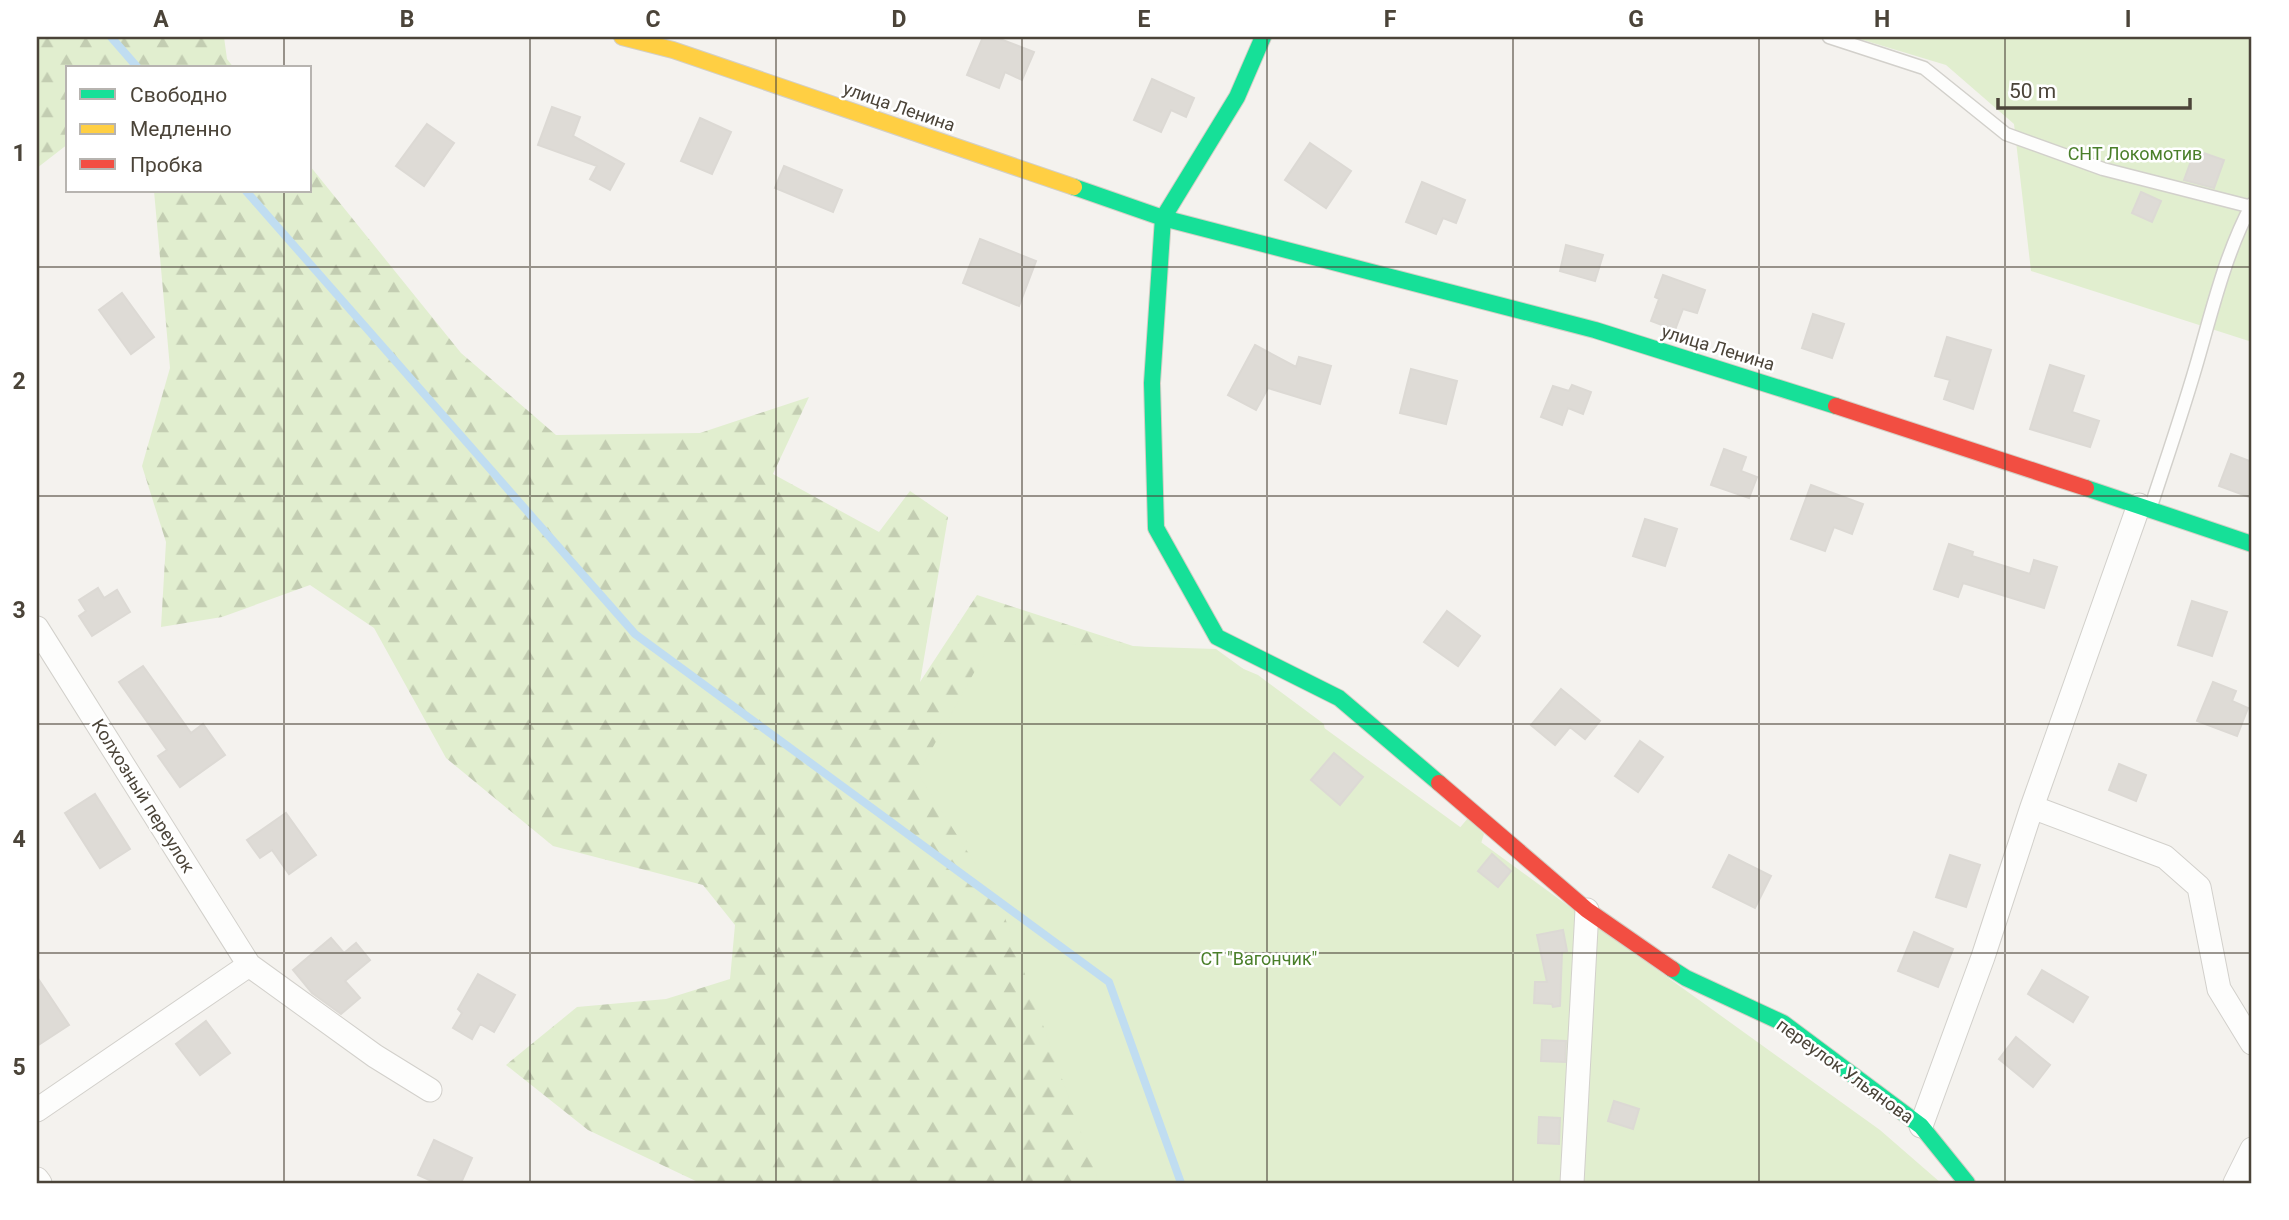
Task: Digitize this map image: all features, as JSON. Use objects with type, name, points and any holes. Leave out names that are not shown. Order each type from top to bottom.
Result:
[{"type":"street","name":"улица Ленина","points":[[622,37],[673,50],[1163,218],[1595,330],[1942,439],[2252,544]]},
{"type":"street","points":[[1163,218],[1237,97],[1263,37]]},
{"type":"street","name":"переулок Ульянова","points":[[1163,218],[1153,383],[1156,528],[1217,637],[1339,698],[1587,910],[1685,978],[1783,1023],[1921,1126],[1983,957],[2032,807],[2145,507]]},
{"type":"street","name":"Колхозный переулок","points":[[37,628],[249,965],[375,1056],[430,1090]]},
{"type":"street","points":[[2032,807],[2165,858],[2199,887],[2219,989],[2252,1043]]},
{"type":"street","points":[[1572,1183],[1587,910]]},
{"type":"street","points":[[37,1110],[249,965]]},
{"type":"street","points":[[1921,1126],[1967,1183]]},
{"type":"street","points":[[2235,1183],[2252,1149]]},
{"type":"lane","points":[[1829,37],[1924,68],[2006,134],[2103,169],[2252,206],[2243,221],[2220,281],[2185,404],[2145,507]]},
{"type":"green space","points":[[37,37],[224,37],[227,59],[232,66],[66,66],[66,146],[37,168]]},
{"type":"green space","name":"СНТ Локомотив","points":[[1853,37],[2252,37],[2252,342],[2031,271],[2014,124],[1946,65]]},
{"type":"green space","points":[[312,168],[461,353],[556,435],[700,433],[809,397],[773,474],[879,532],[910,491],[948,517],[920,682],[977,595],[1133,646],[1203,652],[1258,675],[1324,724],[1336,816],[1367,939],[1468,818],[1484,834],[1469,882],[1414,1183],[700,1183],[588,1130],[506,1065],[577,1007],[666,999],[730,979],[735,925],[703,885],[553,846],[446,758],[374,628],[310,585],[222,617],[161,627],[166,542],[142,466],[170,368],[154,192],[312,192]]},
{"type":"green space","name":"СТ \"Вагончик\"","points":[[991,642],[1216,649],[1880,1130],[1941,1183],[1099,1183],[999,901],[918,774]]},
{"type":"building","points":[[983,37],[995,37],[1034,52],[1022,80],[1005,72],[999,88],[967,75]]},
{"type":"building","points":[[1152,79],[1194,98],[1186,117],[1171,110],[1161,132],[1134,120]]},
{"type":"building","points":[[552,107],[580,117],[573,136],[624,164],[610,190],[590,179],[597,166],[538,145]]},
{"type":"building","points":[[700,118],[731,132],[712,174],[681,161]]},
{"type":"building","points":[[427,124],[454,143],[424,186],[396,166]]},
{"type":"building","points":[[1310,143],[1351,171],[1326,208],[1285,180]]},
{"type":"building","points":[[2195,150],[2224,160],[2214,188],[2184,180]]},
{"type":"building","points":[[784,166],[842,190],[833,212],[775,188]]},
{"type":"building","points":[[1422,182],[1465,200],[1456,223],[1443,218],[1436,234],[1406,222]]},
{"type":"building","points":[[2141,192],[2161,201],[2152,222],[2132,213]]},
{"type":"building","points":[[980,239],[1036,261],[1019,306],[963,283]]},
{"type":"building","points":[[1566,245],[1603,255],[1595,281],[1560,271]]},
{"type":"building","points":[[1663,275],[1705,290],[1697,313],[1683,309],[1675,330],[1651,321],[1659,299],[1655,297]]},
{"type":"building","points":[[122,293],[154,337],[131,354],[99,310]]},
{"type":"building","points":[[1813,314],[1844,324],[1832,358],[1802,348]]},
{"type":"building","points":[[1947,337],[1991,350],[1973,409],[1944,399],[1950,380],[1935,376]]},
{"type":"building","points":[[1255,345],[1296,367],[1299,357],[1331,366],[1320,404],[1268,388],[1256,410],[1228,395]]},
{"type":"building","points":[[2050,365],[2084,376],[2072,412],[2099,421],[2090,447],[2030,429]]},
{"type":"building","points":[[1411,369],[1457,381],[1446,424],[1400,413]]},
{"type":"building","points":[[1572,385],[1591,392],[1583,414],[1568,408],[1562,425],[1541,417],[1553,386],[1569,391]]},
{"type":"building","points":[[1724,449],[1746,457],[1741,471],[1757,477],[1749,498],[1711,485]]},
{"type":"building","points":[[2231,454],[2252,462],[2252,498],[2219,486]]},
{"type":"building","points":[[1811,485],[1863,504],[1852,534],[1834,527],[1825,551],[1791,539]]},
{"type":"building","points":[[1645,519],[1677,529],[1665,566],[1633,556]]},
{"type":"building","points":[[1949,544],[1973,552],[1972,556],[2030,574],[2034,560],[2057,567],[2044,608],[1963,583],[1958,597],[1934,589]]},
{"type":"building","points":[[98,588],[104,598],[117,590],[130,612],[92,636],[79,616],[86,611],[79,600]]},
{"type":"building","points":[[2192,601],[2227,612],[2212,656],[2178,645]]},
{"type":"building","points":[[1447,611],[1480,636],[1458,666],[1424,642]]},
{"type":"building","points":[[143,666],[191,733],[203,724],[225,755],[180,787],[158,756],[167,750],[119,682]]},
{"type":"building","points":[[2213,682],[2236,691],[2232,701],[2248,708],[2237,736],[2197,721]]},
{"type":"building","points":[[1561,689],[1600,721],[1585,739],[1570,727],[1555,745],[1531,725]]},
{"type":"building","points":[[1640,741],[1663,757],[1638,792],[1615,776]]},
{"type":"building","points":[[1334,753],[1363,777],[1340,805],[1311,780]]},
{"type":"building","points":[[2119,764],[2146,775],[2136,801],[2109,790]]},
{"type":"building","points":[[95,794],[130,849],[100,868],[65,813]]},
{"type":"building","points":[[286,813],[316,855],[289,874],[272,850],[260,858],[247,840]]},
{"type":"building","points":[[1492,854],[1511,871],[1498,887],[1478,871]]},
{"type":"building","points":[[1729,855],[1771,876],[1755,908],[1713,887]]},
{"type":"building","points":[[1950,855],[1980,865],[1966,907],[1936,897]]},
{"type":"building","points":[[1563,930],[1567,951],[1562,952],[1560,1006],[1534,1003],[1535,982],[1547,982],[1537,935]]},
{"type":"building","points":[[1914,932],[1953,949],[1938,987],[1898,971]]},
{"type":"building","points":[[331,938],[344,953],[356,943],[370,960],[345,981],[360,998],[341,1014],[312,993],[293,970]]},
{"type":"building","points":[[2042,970],[2088,997],[2073,1022],[2028,994]]},
{"type":"building","points":[[478,974],[515,995],[494,1032],[480,1024],[472,1039],[453,1028],[462,1013],[458,1009]]},
{"type":"building","points":[[37,977],[69,1025],[37,1046]]},
{"type":"building","points":[[206,1021],[230,1053],[200,1075],[176,1044]]},
{"type":"building","points":[[2016,1037],[2050,1065],[2033,1087],[1999,1059]]},
{"type":"building","points":[[1542,1040],[1566,1041],[1565,1062],[1541,1061]]},
{"type":"building","points":[[1614,1101],[1639,1109],[1633,1129],[1608,1121]]},
{"type":"building","points":[[1539,1117],[1560,1118],[1559,1144],[1538,1143]]},
{"type":"building","points":[[434,1140],[472,1158],[461,1183],[436,1183],[418,1175]]},
{"type":"waterway","points":[[111,37],[136,66]]},
{"type":"waterway","points":[[247,192],[635,634],[1109,982],[1181,1183]]},
{"type":"traffic: fast","points":[[1263,37],[1237,97],[1163,218],[1152,383],[1156,528],[1217,637],[1339,698],[1439,783]]},
{"type":"traffic: fast","points":[[1074,187],[1163,218],[1595,330],[1836,406]]},
{"type":"traffic: fast","points":[[2086,488],[2252,544]]},
{"type":"traffic: fast","points":[[1672,969],[1783,1023],[1921,1126],[1967,1183]]},
{"type":"traffic: slow","points":[[622,37],[673,50],[1074,187]]},
{"type":"traffic: jam","points":[[1836,406],[2086,488]]},
{"type":"traffic: jam","points":[[1439,783],[1587,910],[1672,969]]}]
